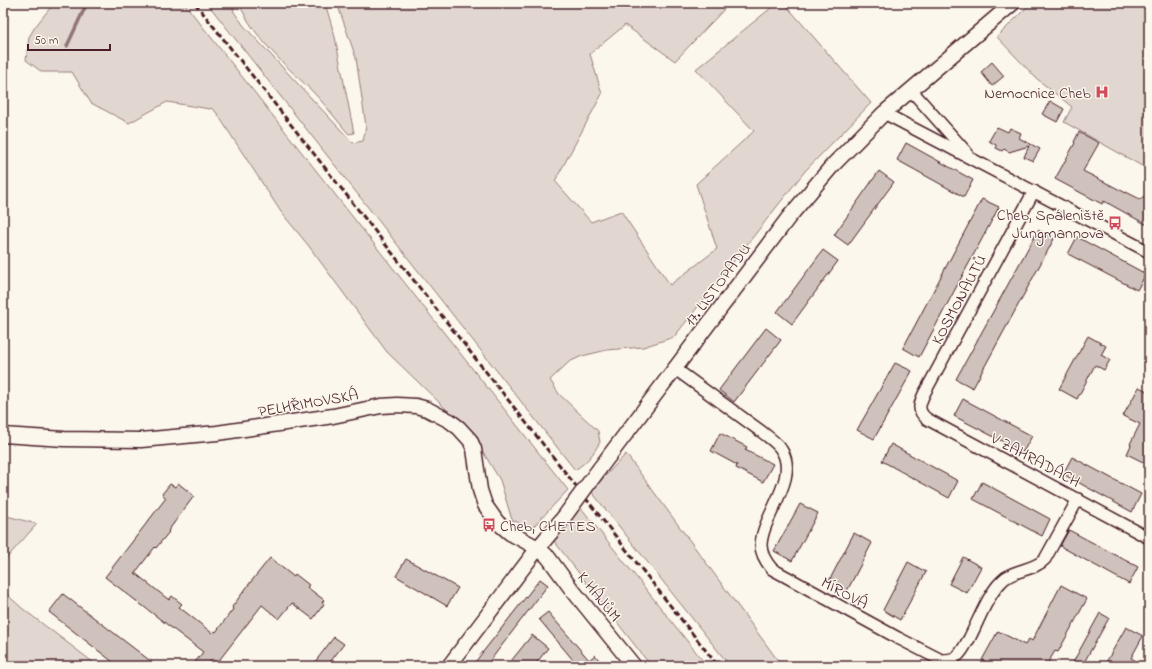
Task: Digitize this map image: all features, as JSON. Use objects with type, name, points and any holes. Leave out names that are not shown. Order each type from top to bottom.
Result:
[{"type":"street","name":"17. LISTOPADU","points":[[449,666],[538,548],[564,517],[674,368],[811,190],[846,150],[884,113],[1013,3]]},
{"type":"street","points":[[911,90],[971,158]]},
{"type":"street","points":[[884,113],[1149,252]]},
{"type":"street","name":"KOSMONAUTŮ","points":[[921,401],[1034,191]]},
{"type":"street","name":"MÍROVÁ","points":[[674,368],[762,432],[776,443],[783,451],[787,467],[784,482],[764,532],[761,546],[766,563],[772,569],[898,638],[942,660],[948,660],[956,657],[960,652],[974,629],[994,590],[1004,578],[1039,564],[1045,559],[1078,499]]},
{"type":"street","name":"V ZAHRADÁCH","points":[[921,401],[920,408],[922,415],[927,419],[1078,499],[1148,533]]},
{"type":"street","name":"PELHŘIMOVSKÁ","points":[[3,435],[142,440],[225,432],[334,416],[381,406],[416,406],[427,409],[460,428],[470,440],[474,449],[480,490],[490,513],[497,522],[510,533],[538,548]]},
{"type":"street","name":"K HÁJŮM","points":[[538,548],[548,557],[570,587],[634,666]]},
{"type":"shaded area","points":[[54,3],[184,3],[568,490],[532,528],[512,520],[500,480],[472,434],[387,352],[308,245],[281,212],[216,112],[211,108],[167,102],[129,123],[91,103],[72,72],[42,72],[26,60],[29,37]]},
{"type":"shaded area","points":[[207,3],[232,3],[234,12],[244,26],[353,143],[363,141],[366,126],[356,58],[337,3],[730,3],[675,61],[625,25],[590,54],[602,94],[555,181],[591,222],[621,211],[670,285],[717,249],[696,184],[754,131],[696,69],[777,3],[784,3],[871,103],[805,171],[674,337],[643,347],[607,350],[582,356],[569,362],[550,380],[559,394],[598,431],[600,442],[587,461],[575,470]]},
{"type":"shaded area","points":[[239,3],[325,3],[335,37],[354,133],[349,134],[315,94],[272,52],[253,29]]},
{"type":"shaded area","name":"Nemocnice Cheb","points":[[1031,3],[1149,3],[1149,170],[1064,122],[1072,107],[1036,78],[997,37]]},
{"type":"shaded area","points":[[626,454],[782,666],[730,666],[591,491]]},
{"type":"shaded area","points":[[578,509],[582,509],[707,666],[651,666],[554,541]]},
{"type":"shaded area","points":[[3,515],[37,524],[3,562]]},
{"type":"shaded area","points":[[3,591],[23,609],[98,666],[3,666]]},
{"type":"building","points":[[992,62],[1004,76],[992,86],[981,72]]},
{"type":"building","points":[[1050,101],[1064,109],[1057,122],[1042,114]]},
{"type":"building","points":[[997,127],[1008,132],[1010,128],[1021,133],[1019,138],[1040,149],[1033,161],[1024,157],[1029,146],[1009,152],[1004,149],[1002,151],[996,148],[996,145],[989,141]]},
{"type":"building","points":[[1079,132],[1099,143],[1083,171],[1140,199],[1146,195],[1146,202],[1149,204],[1149,226],[1104,201],[1102,204],[1055,179],[1075,143],[1074,142]]},
{"type":"building","points":[[906,143],[973,180],[964,197],[897,160]]},
{"type":"building","points":[[879,171],[894,182],[848,245],[834,235]]},
{"type":"building","points":[[982,199],[999,207],[919,357],[903,348]]},
{"type":"building","points":[[1038,230],[1054,239],[973,388],[956,379]]},
{"type":"building","points":[[1077,237],[1146,274],[1137,290],[1068,254]]},
{"type":"building","points":[[823,250],[838,261],[792,324],[777,312]]},
{"type":"building","points":[[766,328],[781,340],[734,402],[719,390]]},
{"type":"building","points":[[1088,336],[1106,346],[1101,355],[1110,360],[1104,370],[1095,365],[1077,399],[1059,389]]},
{"type":"building","points":[[895,363],[912,371],[874,439],[857,430]]},
{"type":"building","points":[[1139,387],[1149,392],[1149,455],[1145,463],[1127,454],[1131,445],[1130,444],[1140,424],[1123,416]]},
{"type":"building","points":[[963,399],[1032,436],[1023,452],[954,416]]},
{"type":"building","points":[[720,433],[747,447],[745,450],[773,464],[763,482],[736,468],[737,465],[711,451]]},
{"type":"building","points":[[891,444],[958,481],[949,498],[882,461]]},
{"type":"building","points":[[1072,457],[1141,494],[1132,512],[1063,474]]},
{"type":"building","points":[[982,482],[1050,519],[1042,536],[973,499]]},
{"type":"building","points":[[178,483],[194,496],[168,531],[169,532],[156,548],[155,547],[135,573],[169,600],[172,596],[182,604],[179,607],[212,633],[214,631],[216,632],[233,609],[232,607],[270,558],[294,577],[295,574],[309,585],[307,587],[324,600],[322,603],[324,604],[313,619],[292,603],[279,619],[262,605],[217,663],[212,659],[207,666],[192,666],[203,652],[105,577],[166,498],[162,494],[170,484],[175,487]]},
{"type":"building","points":[[800,504],[818,513],[792,561],[774,551]]},
{"type":"building","points":[[1069,530],[1138,567],[1129,584],[1060,546]]},
{"type":"building","points":[[854,533],[872,543],[847,591],[829,581]]},
{"type":"building","points":[[963,557],[981,567],[967,593],[949,584]]},
{"type":"building","points":[[406,559],[458,588],[447,606],[396,576]]},
{"type":"building","points":[[908,562],[926,572],[900,620],[883,610]]},
{"type":"building","points":[[540,579],[548,585],[486,666],[472,666]]},
{"type":"building","points":[[1061,585],[1087,599],[1058,652],[1055,651],[1046,666],[994,666],[982,660],[998,631],[1025,645],[1029,639],[1032,641]]},
{"type":"building","points":[[63,594],[157,666],[118,666],[49,612]]},
{"type":"building","points":[[548,612],[589,660],[595,655],[604,666],[578,666],[539,619]]},
{"type":"building","points":[[1100,613],[1109,618],[1082,666],[1071,666]]},
{"type":"building","points":[[1126,627],[1143,636],[1131,658],[1145,666],[1104,666]]},
{"type":"building","points":[[532,635],[548,648],[534,666],[507,666]]},
{"type":"building","points":[[334,637],[344,644],[327,666],[312,666]]},
{"type":"waterway","points":[[67,46],[87,3]]},
{"type":"railway","points":[[195,3],[718,666]]},
{"type":"place","name":"Nemocnice Cheb","points":[[1102,92]]},
{"type":"place","name":"Cheb, Spáleniště Jungmannova","points":[[1115,223]]},
{"type":"place","name":"Cheb, CHETES","points":[[489,525]]}]
